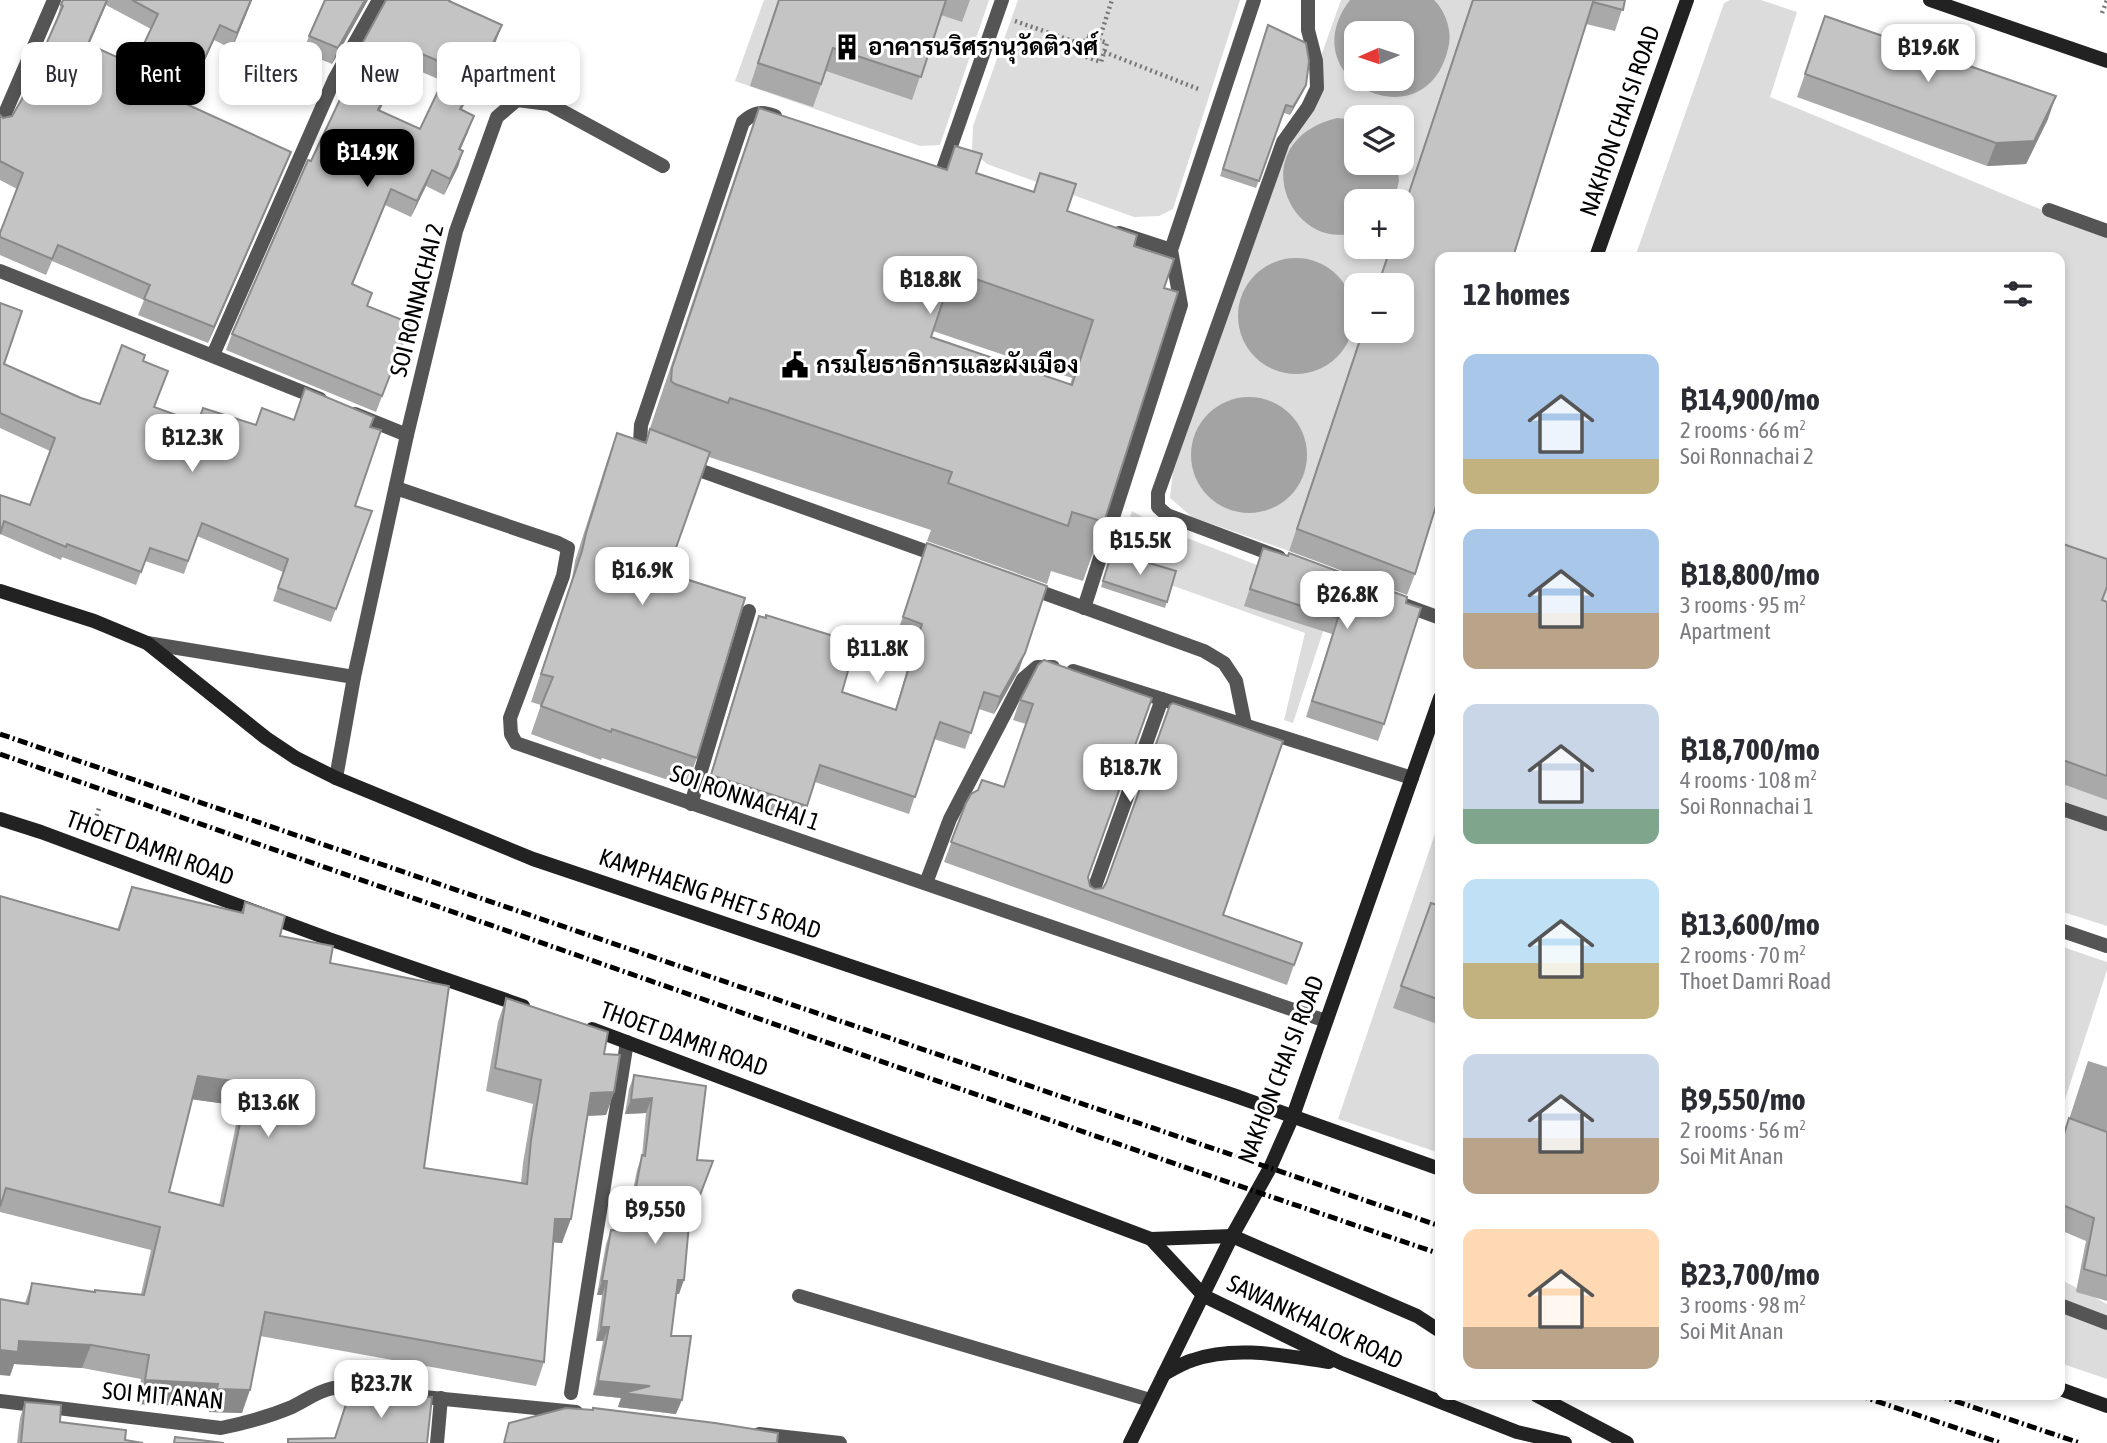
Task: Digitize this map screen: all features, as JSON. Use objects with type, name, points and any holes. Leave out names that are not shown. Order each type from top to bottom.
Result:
[{"type":"street","points":[[0,125],[54,0]]},
{"type":"street","points":[[213,355],[334,80],[379,0]]},
{"type":"street","points":[[1084,608],[1181,305],[1171,250],[1254,0]]},
{"type":"street","points":[[1292,562],[1167,515],[1158,507],[1158,493],[1283,142],[1308,107],[1317,88],[1316,61],[1308,30],[1308,0]]},
{"type":"street","name":"NAKHON CHAI SI ROAD","points":[[1598,252],[1687,0]]},
{"type":"street","points":[[1930,0],[2107,60]]},
{"type":"street","points":[[960,178],[935,170],[1000,7]]},
{"type":"street","name":"SOI RONNACHAI 2","points":[[335,778],[354,677],[407,435],[456,231],[497,117],[517,100],[549,104],[663,166]]},
{"type":"street","points":[[789,121],[764,112],[753,113],[743,122],[641,425],[640,443],[648,451],[954,561]]},
{"type":"street","points":[[2049,210],[2107,231]]},
{"type":"street","points":[[1111,230],[1171,250]]},
{"type":"street","points":[[0,271],[407,435]]},
{"type":"street","name":"SOI RONNACHAI 1","points":[[396,488],[568,548],[564,576],[510,718],[516,743],[1326,1021]]},
{"type":"street","points":[[1019,585],[1204,651],[1224,663],[1236,681],[1245,725]]},
{"type":"street","name":"KAMPHAENG PHET 5 ROAD","points":[[0,591],[94,621],[147,643],[296,758],[335,778],[533,859],[1293,1116],[1435,1167]]},
{"type":"street","points":[[1393,600],[1435,616]]},
{"type":"street","points":[[691,804],[749,611]]},
{"type":"street","points":[[147,643],[354,677]]},
{"type":"street","points":[[926,883],[956,807],[1023,679],[1037,667],[1060,667],[1412,778]]},
{"type":"street","points":[[1090,900],[1161,699]]},
{"type":"street","name":"NAKHON CHAI SI ROAD","points":[[1130,1443],[1293,1116],[1412,778],[1435,728]]},
{"type":"street","points":[[2065,810],[2107,824]]},
{"type":"street","name":"THOET DAMRI ROAD","points":[[0,819],[337,942],[542,1013]]},
{"type":"street","points":[[2065,932],[2107,946]]},
{"type":"street","name":"THOET DAMRI ROAD","points":[[579,1025],[1151,1239],[1232,1236]]},
{"type":"street","points":[[571,1393],[627,1041]]},
{"type":"street","name":"SAWANKHALOK ROAD","points":[[1232,1236],[1417,1316],[1435,1328]]},
{"type":"street","name":"THOET DAMRI ROAD","points":[[1151,1239],[1204,1296]]},
{"type":"street","points":[[799,1296],[1150,1400]]},
{"type":"street","name":"SAWANKHALOK ROAD","points":[[1204,1296],[1340,1363],[1517,1432],[1565,1443]]},
{"type":"street","points":[[2065,1307],[2107,1323]]},
{"type":"street","points":[[1164,1374],[1194,1359],[1223,1354],[1259,1353],[1340,1363]]},
{"type":"street","name":"SOI MIT ANAN","points":[[0,1401],[221,1428],[254,1422],[322,1390],[333,1388],[593,1414]]},
{"type":"street","points":[[2065,1391],[2107,1406]]},
{"type":"street","points":[[437,1443],[441,1398]]},
{"type":"street","points":[[1545,1400],[1627,1443]]},
{"type":"street","points":[[744,1432],[839,1443]]},
{"type":"path","points":[[1099,40],[1112,0]]},
{"type":"path","points":[[2102,13],[2107,0]]},
{"type":"path","points":[[1000,7],[1084,45]]},
{"type":"path","points":[[1087,36],[1107,43],[1101,62],[1081,55],[1084,45],[1087,36]]},
{"type":"path","points":[[1104,52],[1222,98]]},
{"type":"path","points":[[95,821],[99,808]]},
{"type":"shaded area","points":[[764,0],[989,0],[940,145],[920,146],[735,81]]},
{"type":"shaded area","points":[[1018,0],[1240,0],[1173,209],[1159,216],[1134,217],[987,164],[972,151],[973,126]]},
{"type":"shaded area","points":[[1341,0],[1472,0],[1410,189],[1344,189],[1344,259],[1386,259],[1381,273],[1344,273],[1344,343],[1358,343],[1289,551],[1192,517],[1170,498],[1173,470]]},
{"type":"shaded area","points":[[1350,0],[1434,0],[1442,10],[1450,36],[1448,49],[1435,78],[1414,93],[1391,97],[1371,91],[1414,91],[1414,21],[1344,21],[1344,69],[1336,55],[1336,29]]},
{"type":"shaded area","points":[[1730,0],[1761,0],[1797,12],[1770,97],[2107,237],[2107,926],[2065,913],[2065,252],[1637,252],[1724,3]]},
{"type":"shaded area","points":[[1337,118],[1344,119],[1344,175],[1398,175],[1397,189],[1344,189],[1344,233],[1332,234],[1312,227],[1296,212],[1286,192],[1283,170],[1290,149],[1308,131]]},
{"type":"shaded area","points":[[1296,258],[1318,263],[1337,275],[1344,284],[1344,343],[1346,343],[1337,357],[1318,369],[1296,374],[1274,369],[1255,357],[1243,338],[1238,316],[1243,294],[1255,275],[1274,263]]},
{"type":"shaded area","points":[[1249,397],[1271,402],[1290,414],[1302,433],[1307,455],[1302,477],[1290,496],[1271,508],[1249,513],[1227,508],[1208,496],[1196,477],[1191,455],[1196,433],[1208,414],[1227,402]]},
{"type":"shaded area","points":[[1132,511],[1166,530],[1335,595],[1293,723],[1284,720],[1305,633],[1115,565]]},
{"type":"shaded area","points":[[1435,834],[1435,1151],[1338,1119]]},
{"type":"shaded area","points":[[2065,948],[2107,962],[2107,970],[2065,1100]]},
{"type":"shaded area","points":[[2088,1061],[2107,1067],[2107,1149],[2065,1135]]},
{"type":"shaded area","points":[[2065,1282],[2107,1304],[2107,1379],[2065,1365]]},
{"type":"building","points":[[63,0],[107,0],[89,42],[47,42],[63,6]]},
{"type":"building","points":[[132,0],[251,0],[237,33],[220,25],[205,58],[205,42],[145,42],[158,14]]},
{"type":"building","points":[[325,0],[365,0],[341,42],[336,42],[336,47],[309,36]]},
{"type":"building","points":[[386,0],[449,0],[502,25],[494,42],[437,42],[437,60],[423,54],[423,42],[363,42]]},
{"type":"building","name":"อาคารนริศรานุวัดติวงศ์","points":[[779,0],[946,0],[921,77],[833,48],[821,84],[758,63]]},
{"type":"building","points":[[1473,0],[1625,0],[1623,10],[1593,2],[1515,252],[1435,252],[1435,509],[1415,574],[1297,529],[1359,343],[1414,343],[1414,273],[1382,273],[1387,259],[1414,259],[1414,189],[1410,189]]},
{"type":"building","points":[[1825,16],[2056,96],[2034,141],[1996,143],[1805,74]]},
{"type":"building","points":[[1268,25],[1306,43],[1309,61],[1306,85],[1293,107],[1286,105],[1259,181],[1223,169]]},
{"type":"building","points":[[102,50],[116,57],[116,105],[188,105],[291,152],[214,327],[144,299],[150,285],[58,245],[52,259],[0,237],[23,173],[0,161],[0,115],[3,118],[12,116],[21,101],[21,105],[102,105]]},
{"type":"building","points":[[437,93],[437,105],[462,105],[460,109],[474,116],[459,149],[463,151],[450,179],[432,170],[417,201],[391,189],[352,284],[372,293],[367,306],[410,323],[382,396],[232,334],[308,160],[311,161],[337,105],[380,105],[378,110],[420,129]]},
{"type":"building","name":"กรมโยธาธิการและผังเมือง","points":[[759,108],[947,170],[955,146],[982,154],[976,173],[1034,192],[1040,173],[1076,184],[1067,211],[1137,235],[1134,246],[1174,259],[1164,288],[1178,292],[1104,522],[1072,512],[1068,526],[948,483],[952,472],[730,398],[728,403],[675,384],[671,381],[672,368]],"holes":[[[953,271],[1093,320],[1072,385],[931,337]]]},
{"type":"building","points":[[0,303],[22,311],[4,364],[100,404],[122,345],[145,355],[143,361],[168,371],[154,407],[198,423],[203,408],[256,425],[262,408],[294,420],[305,388],[374,417],[370,427],[381,430],[355,506],[372,511],[336,609],[278,588],[288,559],[202,523],[188,561],[150,548],[141,572],[67,544],[66,547],[4,521],[0,534],[0,495],[30,505],[55,438],[0,413]]},
{"type":"building","points":[[650,429],[710,452],[667,573],[745,598],[697,758],[612,729],[611,732],[541,706],[553,677],[541,674],[582,551],[617,433],[646,443]]},
{"type":"building","points":[[927,543],[1047,586],[1025,653],[1000,697],[984,692],[971,733],[940,722],[915,797],[820,765],[807,806],[711,775],[759,616],[766,618],[766,615],[856,643],[842,692],[896,710],[922,624],[903,617]]},
{"type":"building","points":[[2065,545],[2107,559],[2107,587],[2102,600],[2107,602],[2107,776],[2065,761]]},
{"type":"building","points":[[1263,548],[1288,556],[1289,553],[1407,597],[1406,603],[1421,608],[1384,724],[1312,701],[1338,618],[1250,589]]},
{"type":"building","points":[[1112,552],[1176,571],[1167,602],[1103,581]]},
{"type":"building","points":[[1044,660],[1152,698],[1088,877],[1090,886],[1095,889],[1103,888],[1106,883],[1170,705],[1173,703],[1283,741],[1223,915],[1302,943],[1294,965],[951,842],[966,803],[971,794],[978,790],[982,780],[1004,787],[1033,704],[1020,700],[1038,665]]},
{"type":"building","points":[[132,887],[243,913],[245,902],[285,916],[280,936],[333,946],[330,963],[449,986],[424,1168],[527,1184],[541,1080],[495,1068],[506,998],[608,1032],[604,1054],[620,1055],[614,1092],[591,1093],[571,1219],[555,1219],[544,1362],[265,1312],[250,1390],[217,1389],[218,1384],[145,1380],[149,1355],[91,1345],[19,1341],[18,1352],[0,1350],[0,1299],[28,1304],[32,1283],[95,1292],[144,1295],[160,1227],[6,1188],[0,1207],[0,896],[119,930]],"holes":[[[198,1076],[248,1083],[223,1206],[169,1192]]]},
{"type":"building","points":[[1431,903],[1435,904],[1435,998],[1401,986]]},
{"type":"building","points":[[634,1075],[706,1086],[697,1160],[713,1161],[689,1224],[684,1280],[678,1280],[671,1336],[691,1336],[682,1400],[623,1393],[650,1386],[598,1381],[609,1327],[601,1327],[607,1281],[602,1281],[611,1230],[628,1231],[642,1155],[645,1156],[652,1098],[631,1100]]},
{"type":"building","points":[[2069,1118],[2107,1132],[2107,1276],[2084,1269],[2094,1218],[2065,1206],[2065,1131]]},
{"type":"building","points":[[350,1392],[432,1397],[427,1443],[288,1443],[288,1439],[335,1438]]},
{"type":"building","points":[[25,1402],[61,1405],[60,1422],[126,1430],[125,1440],[143,1443],[21,1443]]},
{"type":"building","points":[[566,1408],[593,1408],[778,1433],[777,1443],[504,1443],[509,1423]]},
{"type":"building","points":[[175,1437],[224,1443],[174,1443]]},
{"type":"railway","points":[[0,734],[1435,1224]]},
{"type":"railway","points":[[0,754],[1435,1252]]},
{"type":"railway","points":[[1873,1400],[2001,1443]]},
{"type":"railway","points":[[1952,1400],[2080,1443]]},
{"type":"place","name":"อาคารนริศรานุวัดติวงศ์","points":[[847,47]]},
{"type":"place","name":"กรมโยธาธิการและผังเมือง","points":[[795,365]]}]
